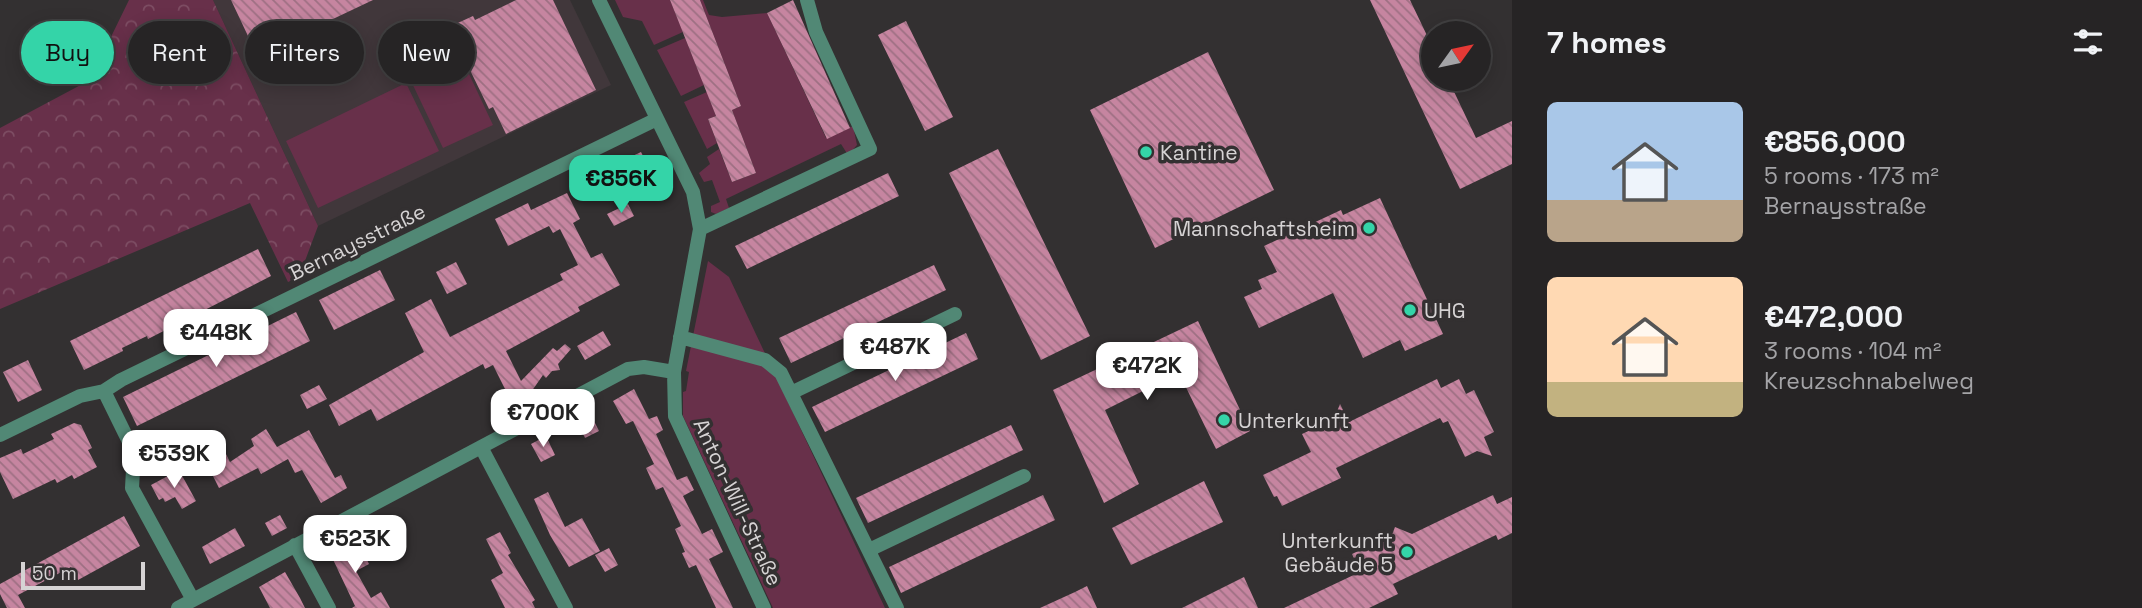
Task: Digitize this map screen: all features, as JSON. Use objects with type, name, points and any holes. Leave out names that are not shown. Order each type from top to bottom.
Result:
[{"type":"street","points":[[599,0],[693,192],[700,229],[870,149],[816,32],[807,0]]},
{"type":"street","name":"Bernaysstraße","points":[[0,435],[80,396],[104,391],[121,380],[657,119]]},
{"type":"street","name":"Anton-Will-Straße","points":[[700,229],[674,372],[674,416],[765,608]]},
{"type":"street","points":[[793,393],[955,314]]},
{"type":"street","points":[[680,337],[765,360],[781,373],[897,608]]},
{"type":"street","points":[[178,608],[628,369],[644,367],[674,372]]},
{"type":"street","points":[[104,391],[134,452],[132,488],[193,600]]},
{"type":"street","points":[[481,447],[566,608]]},
{"type":"street","points":[[869,550],[1024,476]]},
{"type":"street","points":[[295,545],[328,608]]},
{"type":"shaded area","points":[[213,0],[570,0],[611,85],[318,226],[252,84],[364,84],[364,21],[245,21],[245,69],[231,39],[231,21],[223,21]]},
{"type":"green space","points":[[129,0],[213,0],[223,21],[128,21],[128,84],[231,84],[231,39],[245,69],[245,84],[252,84],[318,226],[299,277],[288,282],[250,203],[0,309],[0,128],[82,84],[114,84],[114,31]]},
{"type":"green space","points":[[615,0],[670,0],[683,32],[654,45],[642,21],[623,17]]},
{"type":"green space","points":[[700,0],[703,0],[709,15],[722,17],[767,13],[826,138],[853,126],[857,145],[848,155],[841,144],[726,199],[729,208],[716,214],[711,212],[711,206],[720,202],[712,180],[704,182],[699,173],[710,164],[707,157],[719,149],[732,182],[756,173],[732,110],[741,106]]},
{"type":"green space","points":[[685,38],[704,85],[681,96],[657,50]]},
{"type":"green space","points":[[406,84],[439,151],[318,208],[286,141]]},
{"type":"green space","points":[[412,84],[474,84],[493,125],[443,148]]},
{"type":"green space","points":[[707,92],[716,116],[708,119],[717,143],[707,149],[684,102]]},
{"type":"green space","points":[[708,261],[729,277],[885,608],[773,608],[683,416],[683,392],[686,391],[689,372],[686,371]]},
{"type":"building","points":[[231,0],[373,0],[329,21],[245,21],[245,30]]},
{"type":"building","points":[[516,0],[553,0],[596,90],[506,134],[493,107],[489,109],[475,80],[475,21],[462,21],[473,16],[475,20]]},
{"type":"building","points":[[670,0],[700,0],[741,106],[732,110],[756,173],[732,182],[708,119],[716,116]]},
{"type":"building","points":[[793,0],[850,128],[827,139],[767,13]]},
{"type":"building","points":[[1370,0],[1410,0],[1421,23],[1421,91],[1454,91],[1476,138],[1512,121],[1512,164],[1460,189]]},
{"type":"building","points":[[906,21],[953,117],[925,131],[878,35]]},
{"type":"building","name":"Kantine","points":[[1208,52],[1274,190],[1155,248],[1090,110]]},
{"type":"building","points":[[998,149],[1090,336],[1041,360],[949,173]]},
{"type":"building","points":[[641,152],[656,182],[627,196],[617,177],[578,196],[571,182],[590,173],[591,176]]},
{"type":"building","points":[[888,173],[899,196],[747,269],[735,246]]},
{"type":"building","points":[[567,193],[580,219],[573,223],[591,258],[602,253],[620,285],[578,307],[580,311],[506,351],[521,381],[553,348],[557,351],[565,344],[571,349],[558,364],[560,370],[552,371],[546,378],[543,375],[529,395],[512,403],[493,365],[485,369],[483,364],[377,421],[371,409],[339,426],[329,405],[424,352],[405,313],[431,299],[450,337],[563,280],[560,274],[578,265],[560,229],[553,233],[549,226],[508,246],[495,219],[528,203],[531,210]]},
{"type":"building","points":[[1380,198],[1443,334],[1405,351],[1400,340],[1363,358],[1333,293],[1259,328],[1244,297],[1262,289],[1258,280],[1277,272],[1264,246],[1341,210],[1343,215]]},
{"type":"building","points":[[628,204],[634,216],[614,226],[607,214]]},
{"type":"building","points":[[258,249],[271,276],[148,339],[147,336],[122,348],[123,351],[84,370],[70,341]]},
{"type":"building","points":[[456,262],[467,284],[447,294],[436,272]]},
{"type":"building","points":[[934,265],[946,290],[791,363],[779,338]]},
{"type":"building","points":[[380,270],[395,300],[334,330],[319,300]]},
{"type":"building","points":[[296,312],[310,341],[137,426],[123,397]]},
{"type":"building","name":"Unterkunft","points":[[1198,321],[1250,431],[1216,449],[1179,373],[1105,410],[1139,484],[1104,503],[1053,390]]},
{"type":"building","points":[[603,331],[611,345],[585,360],[577,346]]},
{"type":"building","points":[[966,333],[978,359],[825,432],[812,407]]},
{"type":"building","points":[[28,360],[42,390],[18,402],[3,372]]},
{"type":"building","points":[[1437,379],[1441,388],[1459,379],[1466,394],[1474,390],[1494,432],[1484,437],[1492,456],[1477,451],[1465,457],[1448,421],[1443,423],[1440,418],[1336,468],[1341,478],[1282,506],[1277,496],[1274,497],[1263,475],[1311,452],[1302,434],[1334,419],[1340,404],[1349,422]]},
{"type":"building","points":[[319,385],[327,399],[307,409],[300,395]]},
{"type":"building","points":[[634,389],[649,419],[657,416],[663,430],[656,434],[677,480],[687,476],[694,490],[683,496],[702,534],[712,529],[723,552],[709,559],[733,608],[716,608],[696,565],[689,568],[675,529],[681,526],[663,487],[656,490],[646,468],[654,464],[633,421],[626,424],[613,401]]},
{"type":"building","points":[[590,413],[599,431],[585,438],[576,420]]},
{"type":"building","points":[[74,423],[81,425],[92,448],[88,450],[97,467],[74,479],[72,475],[57,483],[55,479],[13,499],[0,472],[0,458],[21,449],[23,454],[54,439],[51,434]]},
{"type":"building","points":[[1011,425],[1023,450],[868,523],[856,498]]},
{"type":"building","points":[[266,429],[277,447],[309,430],[335,478],[341,475],[347,488],[321,503],[302,470],[295,473],[288,459],[261,474],[258,468],[219,488],[208,466],[192,474],[184,458],[201,450],[205,457],[223,448],[230,462],[254,446],[251,439]]},
{"type":"building","points":[[546,436],[555,455],[541,462],[531,444]]},
{"type":"building","points":[[179,470],[196,501],[182,509],[175,497],[165,502],[163,498],[159,500],[151,485]]},
{"type":"building","name":"Unterkunft","points":[[1204,481],[1223,522],[1131,565],[1112,528]]},
{"type":"building","points":[[548,492],[565,527],[582,518],[600,551],[569,567],[550,535],[534,499]]},
{"type":"building","points":[[1043,495],[1055,520],[901,593],[889,567]]},
{"type":"building","name":"Unterkunft Gebäude 5","points":[[1493,495],[1497,504],[1512,497],[1512,533],[1498,540],[1496,535],[1393,584],[1398,594],[1369,608],[1284,608],[1360,572],[1352,554],[1392,535],[1395,527],[1412,534]]},
{"type":"building","points":[[280,515],[287,528],[272,536],[265,523]]},
{"type":"building","points":[[124,516],[140,546],[78,580],[71,567],[18,595],[25,608],[7,608],[0,594],[0,584]]},
{"type":"building","points":[[235,528],[245,546],[210,564],[202,547]]},
{"type":"building","points":[[500,532],[511,553],[508,555],[535,600],[532,602],[535,608],[505,608],[491,580],[503,573],[486,539]]},
{"type":"building","points":[[356,537],[369,564],[356,571],[371,598],[381,592],[390,608],[352,608],[355,606],[329,551]]},
{"type":"building","points":[[609,548],[618,565],[605,572],[595,555]]},
{"type":"building","points":[[285,572],[305,608],[270,608],[259,587]]},
{"type":"building","points":[[1244,577],[1258,608],[1182,608]]},
{"type":"building","points":[[1087,586],[1097,608],[1040,608],[1075,592]]},
{"type":"place","name":"Kantine","points":[[1146,152]]},
{"type":"place","name":"Mannschaftsheim","points":[[1369,228]]},
{"type":"place","name":"UHG","points":[[1410,310]]},
{"type":"place","name":"Unterkunft","points":[[1224,420]]},
{"type":"place","name":"Unterkunft Gebäude 5","points":[[1407,552]]}]
